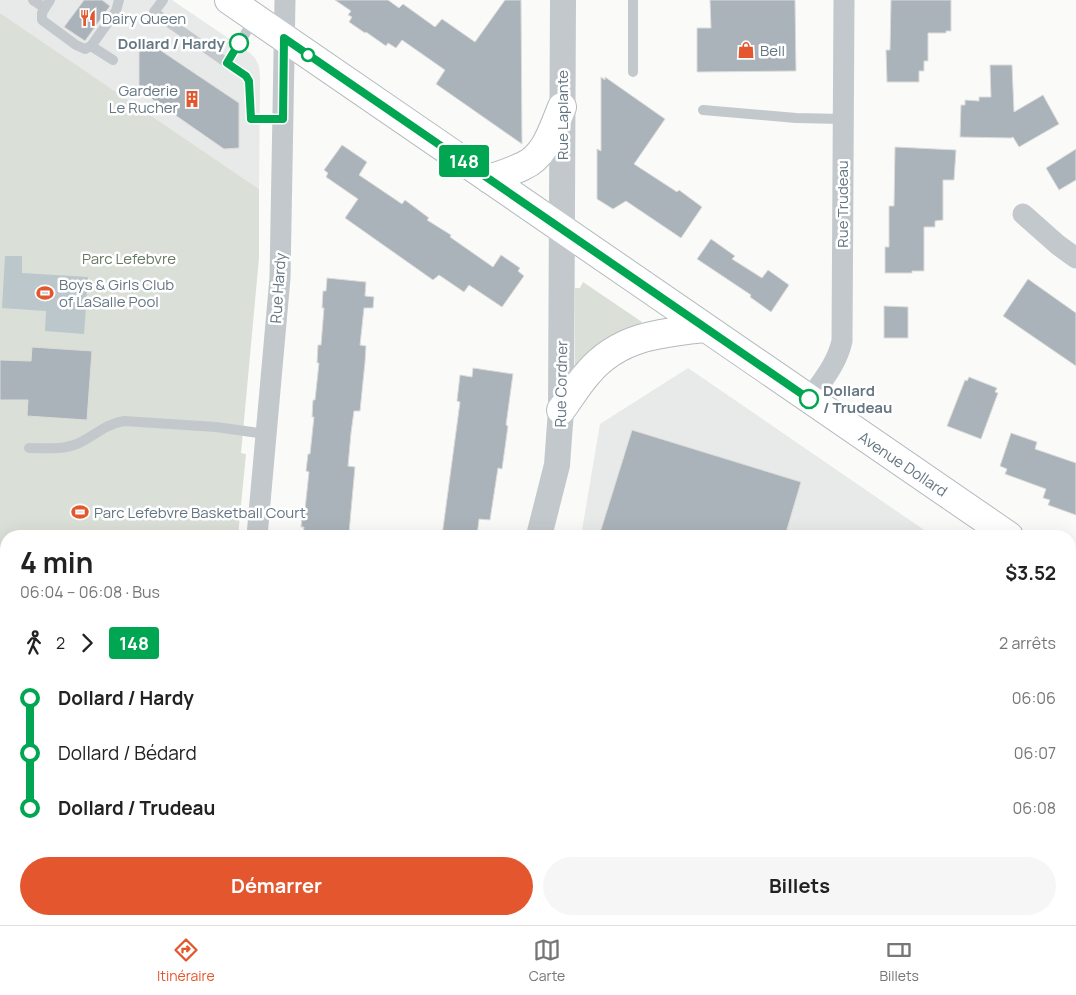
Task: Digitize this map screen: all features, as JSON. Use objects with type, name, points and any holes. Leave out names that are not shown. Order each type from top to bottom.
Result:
[{"type":"main road","name":"Avenue Dollard","points":[[229,0],[1000,530]]},
{"type":"main road","points":[[489,178],[524,166],[535,159],[546,144],[562,108]]},
{"type":"main road","points":[[561,410],[589,372],[624,346],[649,335],[706,328]]},
{"type":"street","name":"Rue Hardy","points":[[258,530],[280,278],[285,0]]},
{"type":"street","name":"Rue Laplante","points":[[563,0],[563,230]]},
{"type":"street","name":"Rue Trudeau","points":[[809,400],[836,360],[842,341],[844,0]]},
{"type":"street","points":[[1023,214],[1076,258]]},
{"type":"street","name":"Rue Cordner","points":[[541,530],[557,465],[561,410],[563,230]]},
{"type":"lane","points":[[33,0],[47,4],[41,16],[45,23],[82,48],[91,46],[116,11],[119,0]]},
{"type":"lane","points":[[162,0],[154,12],[246,76],[249,81],[251,119],[283,119]]},
{"type":"lane","points":[[633,0],[633,72]]},
{"type":"lane","points":[[227,63],[255,18]]},
{"type":"lane","points":[[91,46],[113,60]]},
{"type":"lane","points":[[703,110],[796,118],[843,119]]},
{"type":"lane","points":[[29,448],[68,447],[78,444],[115,423],[124,421],[216,427],[266,434]]},
{"type":"shaded area","points":[[0,0],[172,0],[250,53],[259,66],[260,77],[259,189],[0,13]]},
{"type":"shaded area","name":"Boys & Girls Club of LaSalle Pool","points":[[5,256],[22,256],[22,273],[88,277],[84,334],[45,331],[46,311],[2,308]]},
{"type":"shaded area","points":[[688,368],[924,530],[582,530],[600,424]]},
{"type":"green space","name":"Parc Lefebvre","points":[[0,13],[259,189],[259,258],[241,453],[246,454],[239,530],[0,530]]},
{"type":"green space","points":[[583,282],[642,322],[580,369],[575,367],[575,288],[580,288]]},
{"type":"building","name":"Dairy Queen","points":[[84,0],[102,0],[110,6],[85,41],[64,27]]},
{"type":"building","points":[[335,0],[388,0],[399,8],[403,4],[435,27],[442,19],[475,42],[505,0],[521,0],[522,144],[436,84],[445,70],[402,40],[396,48],[388,43],[386,46],[365,33],[349,22],[352,17],[348,15],[351,11]]},
{"type":"building","name":"Bell","points":[[710,0],[795,0],[796,71],[697,72],[697,28],[711,28]]},
{"type":"building","points":[[891,0],[951,0],[951,31],[946,31],[946,33],[928,33],[928,61],[924,61],[924,71],[919,71],[919,82],[887,82],[886,50],[890,50]]},
{"type":"building","name":"Garderie Le Rucher","points":[[139,46],[154,46],[239,103],[239,148],[224,149],[139,90]]},
{"type":"building","points":[[990,65],[1012,65],[1014,112],[1043,95],[1059,124],[1019,147],[1013,137],[960,137],[961,105],[965,105],[965,100],[979,101],[979,97],[991,97]]},
{"type":"building","points":[[601,77],[605,80],[605,77],[665,119],[634,164],[677,192],[679,190],[702,207],[681,238],[626,201],[613,209],[597,199],[597,149],[601,151]]},
{"type":"building","points":[[342,145],[367,162],[359,175],[402,204],[405,200],[429,218],[427,220],[451,235],[450,237],[493,267],[501,255],[520,268],[518,271],[524,276],[502,307],[469,285],[464,292],[439,275],[433,280],[345,218],[358,199],[326,177],[328,173],[324,170]]},
{"type":"building","points":[[895,147],[956,150],[954,180],[943,180],[943,220],[935,221],[935,227],[924,227],[924,271],[885,273],[885,247],[889,247],[889,206],[894,206]]},
{"type":"building","points":[[1076,149],[1076,180],[1059,190],[1046,168]]},
{"type":"building","points":[[711,239],[735,256],[732,259],[762,278],[768,270],[789,285],[771,312],[750,297],[751,295],[697,259]]},
{"type":"building","points":[[327,278],[366,282],[365,296],[374,297],[373,308],[364,308],[360,345],[366,346],[360,411],[354,411],[351,433],[348,466],[355,467],[349,530],[304,530],[304,527],[301,527],[309,472],[306,471],[314,417],[312,417],[319,363],[317,363],[318,345],[321,345],[324,308],[322,308],[323,291],[326,291]]},
{"type":"building","points":[[1028,279],[1076,313],[1076,366],[1003,316]]},
{"type":"building","points":[[884,306],[908,307],[908,338],[884,338]]},
{"type":"building","points":[[32,347],[92,351],[87,420],[27,416],[28,400],[0,400],[0,360],[31,361]]},
{"type":"building","points":[[473,368],[513,374],[502,469],[498,468],[490,520],[479,519],[478,530],[443,530],[460,402],[457,401],[460,375],[472,377]]},
{"type":"building","points":[[969,377],[997,388],[995,392],[998,393],[981,439],[947,426],[965,380],[967,381]]},
{"type":"building","points":[[632,430],[801,482],[787,530],[601,530]]},
{"type":"building","points":[[1011,433],[1037,442],[1035,449],[1076,463],[1076,515],[1048,505],[1050,500],[1043,498],[1046,489],[1005,474],[1007,469],[1000,466]]},
{"type":"bus line","name":"148","points":[[239,43],[227,63],[246,76],[249,81],[251,119],[283,119],[284,38],[809,399]]},
{"type":"place","name":"Dairy Queen","points":[[88,18]]},
{"type":"place","name":"Dollard / Hardy","points":[[239,43]]},
{"type":"place","name":"Bell","points":[[746,50]]},
{"type":"place","name":"Garderie Le Rucher","points":[[192,99]]},
{"type":"place","name":"Boys & Girls Club of LaSalle Pool","points":[[45,293]]},
{"type":"place","name":"Dollard / Trudeau","points":[[809,399]]},
{"type":"place","name":"Parc Lefebvre Basketball Court","points":[[80,512]]}]
